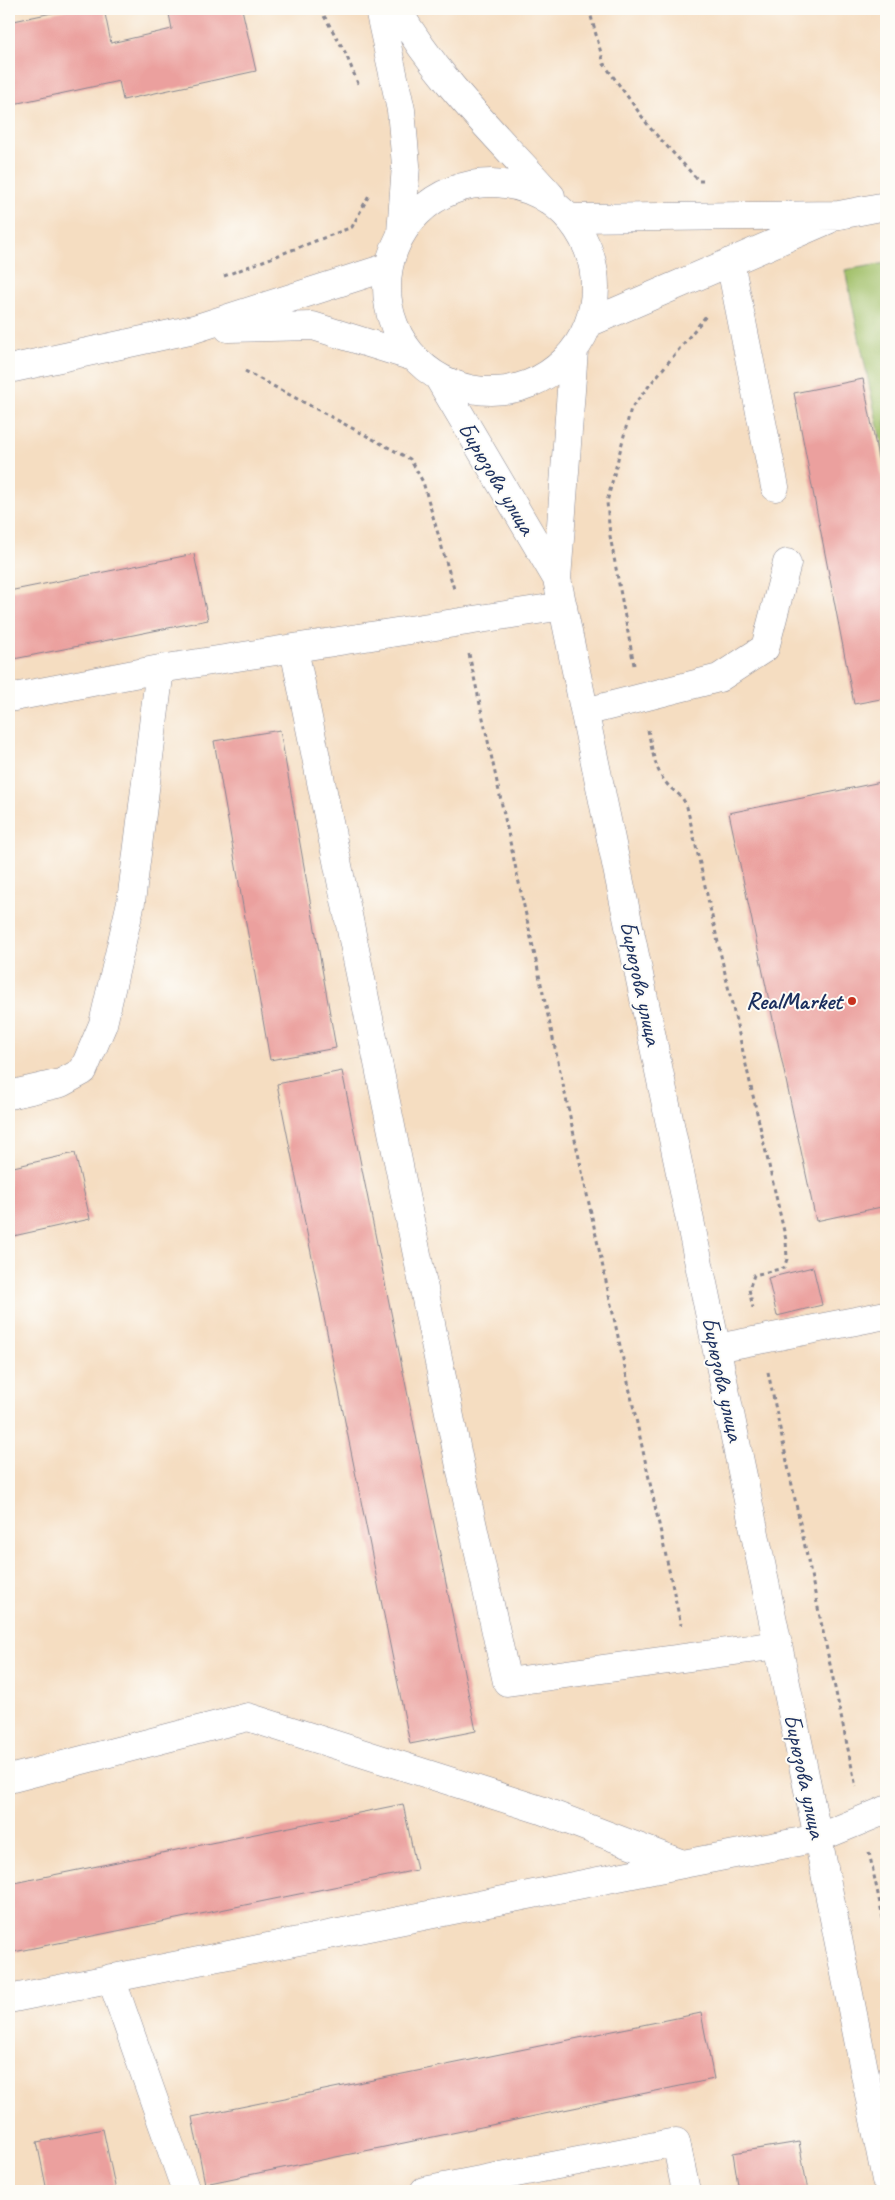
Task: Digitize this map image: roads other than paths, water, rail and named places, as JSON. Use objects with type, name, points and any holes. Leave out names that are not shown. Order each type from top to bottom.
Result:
[{"type":"street","points":[[379,9],[400,110],[405,156],[401,234]]},
{"type":"street","points":[[398,9],[409,29],[453,88],[566,211],[839,215],[886,206]]},
{"type":"street","name":"Бирюзова улица","points":[[489,182],[524,187],[566,211],[593,263],[596,294],[589,323],[574,350],[553,371],[526,385],[496,391],[465,388],[438,377],[414,357],[396,332],[388,303],[388,267],[401,234],[424,206],[454,188],[489,182]]},
{"type":"street","points":[[589,323],[839,215]]},
{"type":"street","points":[[730,262],[776,487]]},
{"type":"street","points":[[9,369],[194,329],[388,267]]},
{"type":"street","points":[[194,329],[313,326],[414,357]]},
{"type":"street","name":"Бирюзова улица","points":[[574,350],[557,580],[818,1838],[877,2088],[886,2180]]},
{"type":"street","name":"Бирюзова улица","points":[[438,377],[557,580]]},
{"type":"street","points":[[585,712],[641,700],[719,678],[766,648],[787,563]]},
{"type":"street","points":[[9,698],[160,669],[563,606]]},
{"type":"street","points":[[294,649],[463,1481],[507,1682],[778,1645]]},
{"type":"street","points":[[9,1095],[61,1083],[83,1071],[103,1024],[131,902],[160,669]]},
{"type":"street","points":[[717,1348],[886,1314]]},
{"type":"street","points":[[9,1779],[248,1717],[541,1810],[683,1864]]},
{"type":"street","points":[[9,1999],[818,1838],[874,1815]]},
{"type":"street","points":[[111,1978],[186,2191]]},
{"type":"street","points":[[424,2191],[676,2142],[686,2191]]},
{"type":"place","name":"RealMarket","points":[[852,1001]]}]
